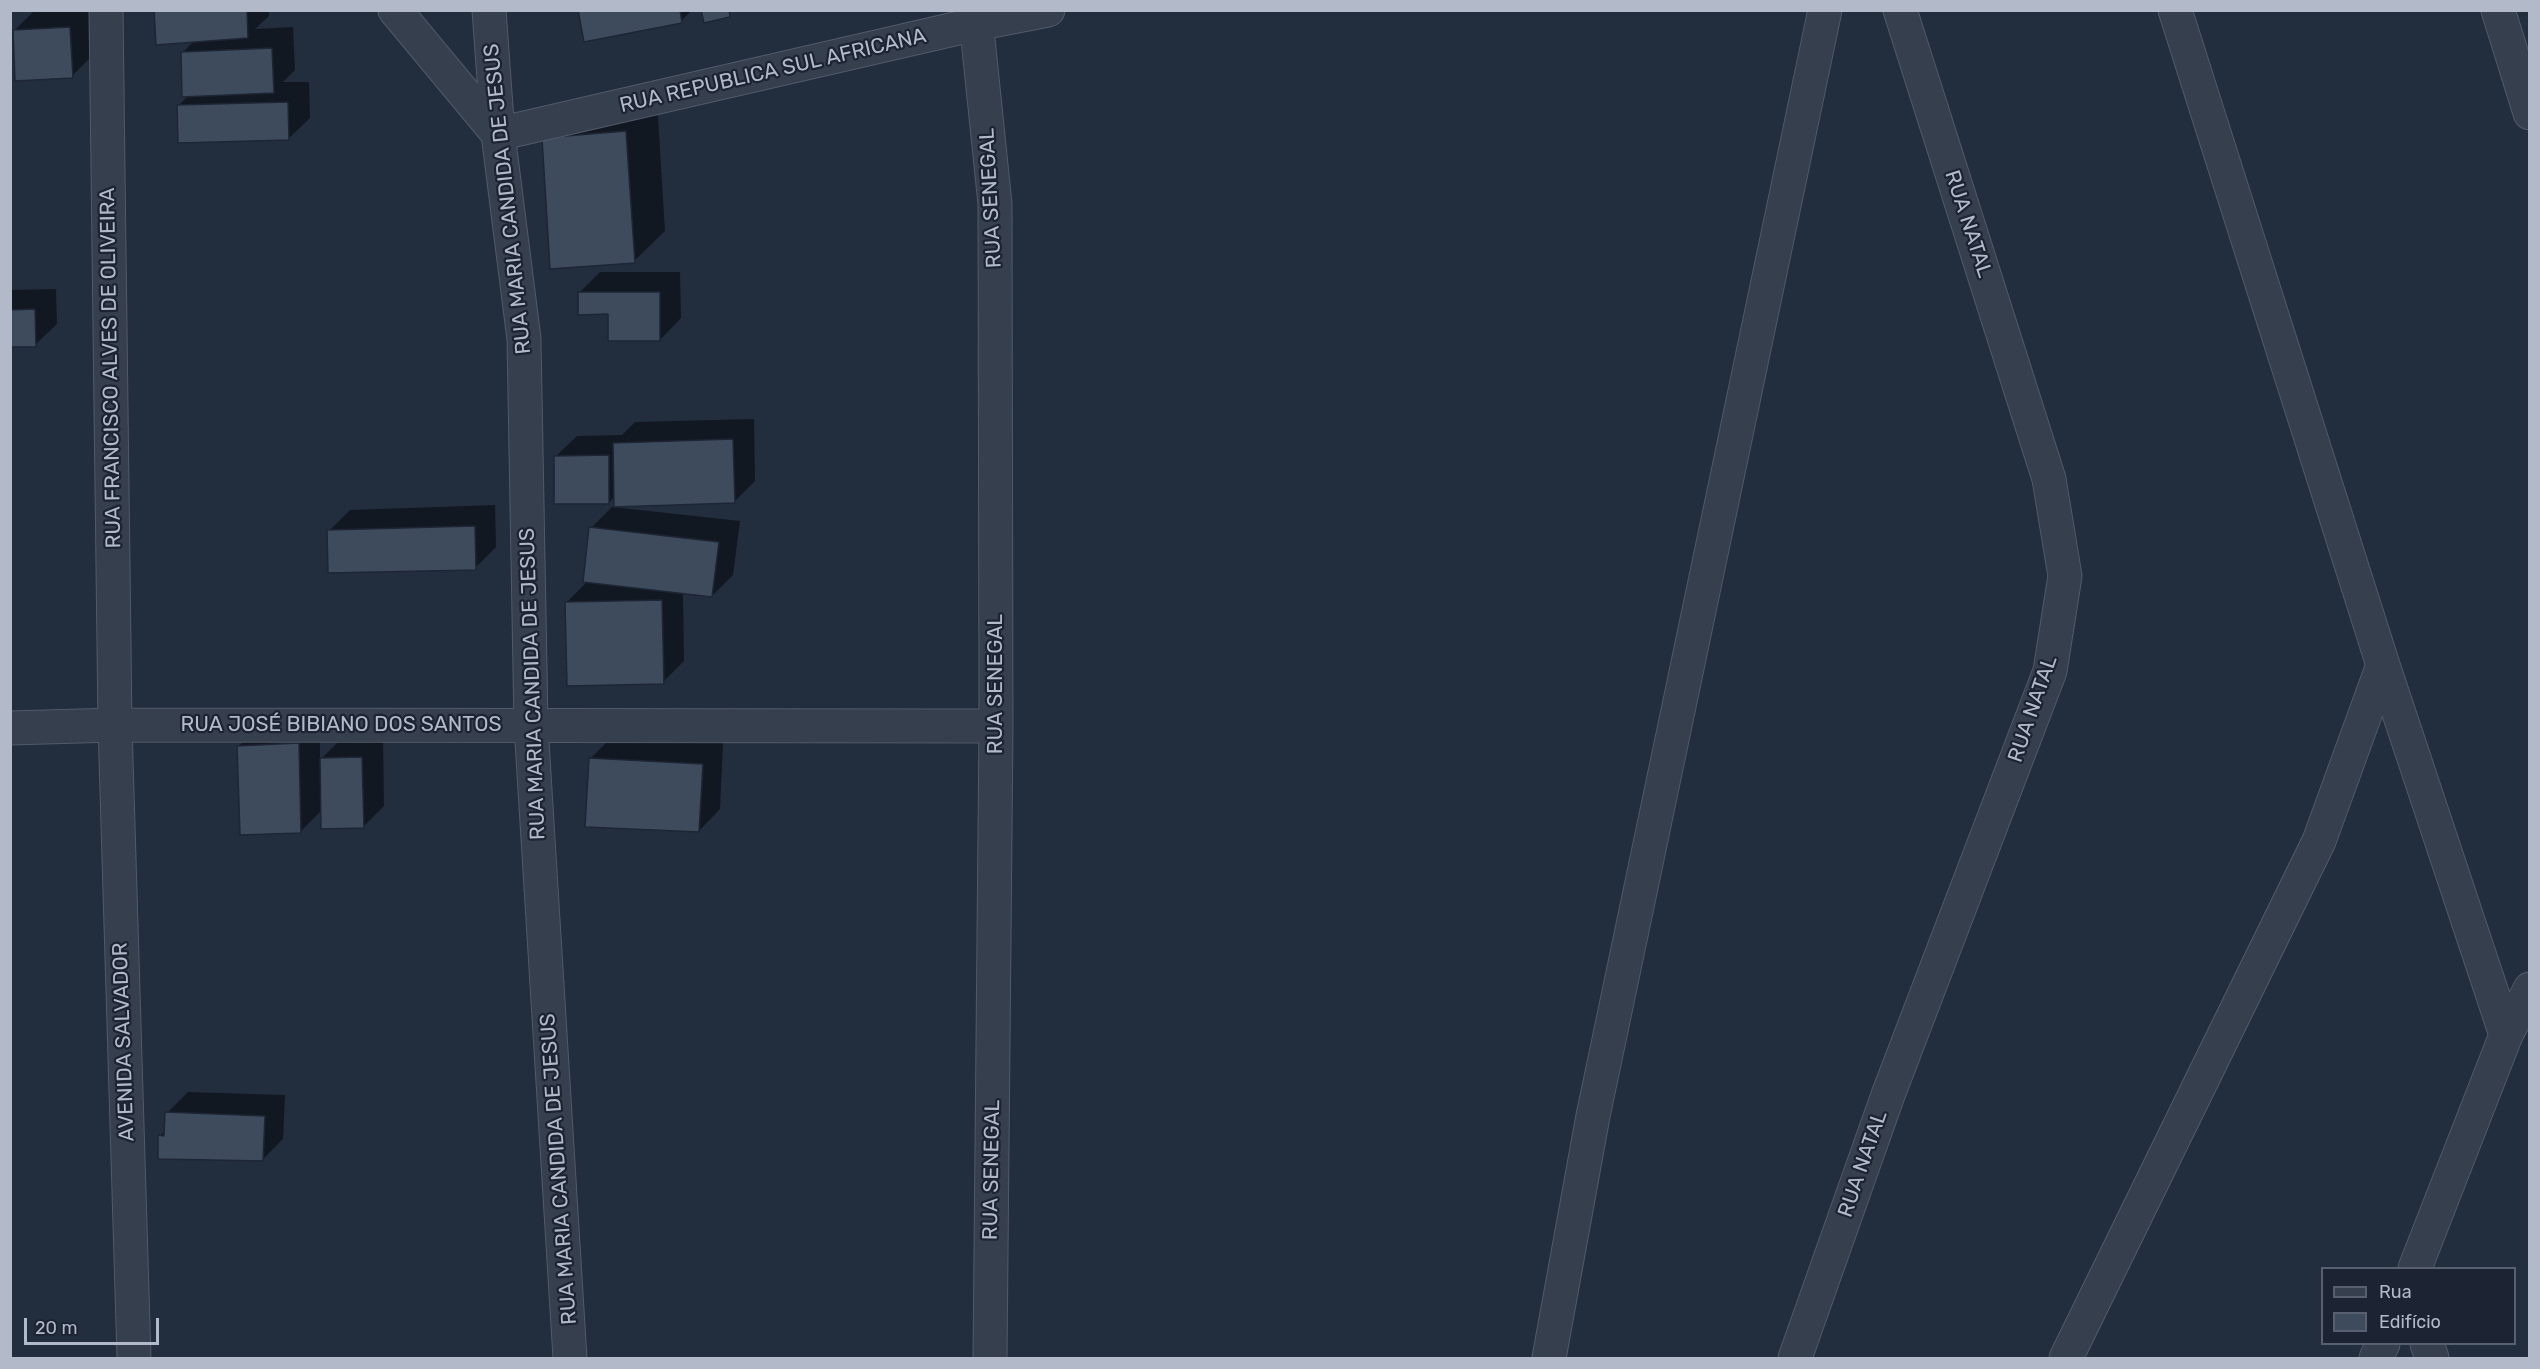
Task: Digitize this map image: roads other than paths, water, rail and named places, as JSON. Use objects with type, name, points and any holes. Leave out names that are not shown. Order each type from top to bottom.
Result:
[{"type":"street","name":"RUA FRANCISCO ALVES DE OLIVEIRA","points":[[106,10],[116,725]]},
{"type":"street","points":[[395,10],[498,134]]},
{"type":"street","name":"RUA MARIA CANDIDA DE JESUS","points":[[489,10],[498,134],[524,339],[531,725],[570,1359]]},
{"type":"street","name":"RUA REPUBLICA SUL AFRICANA","points":[[498,134],[975,17],[1048,10]]},
{"type":"street","points":[[1549,1359],[1593,1116],[1825,10]]},
{"type":"street","name":"RUA NATAL","points":[[1795,1359],[1888,1095],[2050,672],[2065,576],[2049,479],[1900,10]]},
{"type":"street","points":[[2175,10],[2383,664],[2506,1035]]},
{"type":"street","points":[[2498,10],[2529,113]]},
{"type":"street","name":"RUA SENEGAL","points":[[975,17],[995,204],[996,726],[990,1359]]},
{"type":"street","points":[[2066,1359],[2319,841],[2383,664]]},
{"type":"street","name":"RUA JOSÉ BIBIANO DOS SANTOS","points":[[10,728],[116,725],[996,726]]},
{"type":"street","name":"AVENIDA SALVADOR","points":[[116,725],[134,1359]]},
{"type":"street","points":[[2416,1267],[2506,1035],[2529,989]]},
{"type":"street","points":[[2376,1359],[2383,1345]]}]
